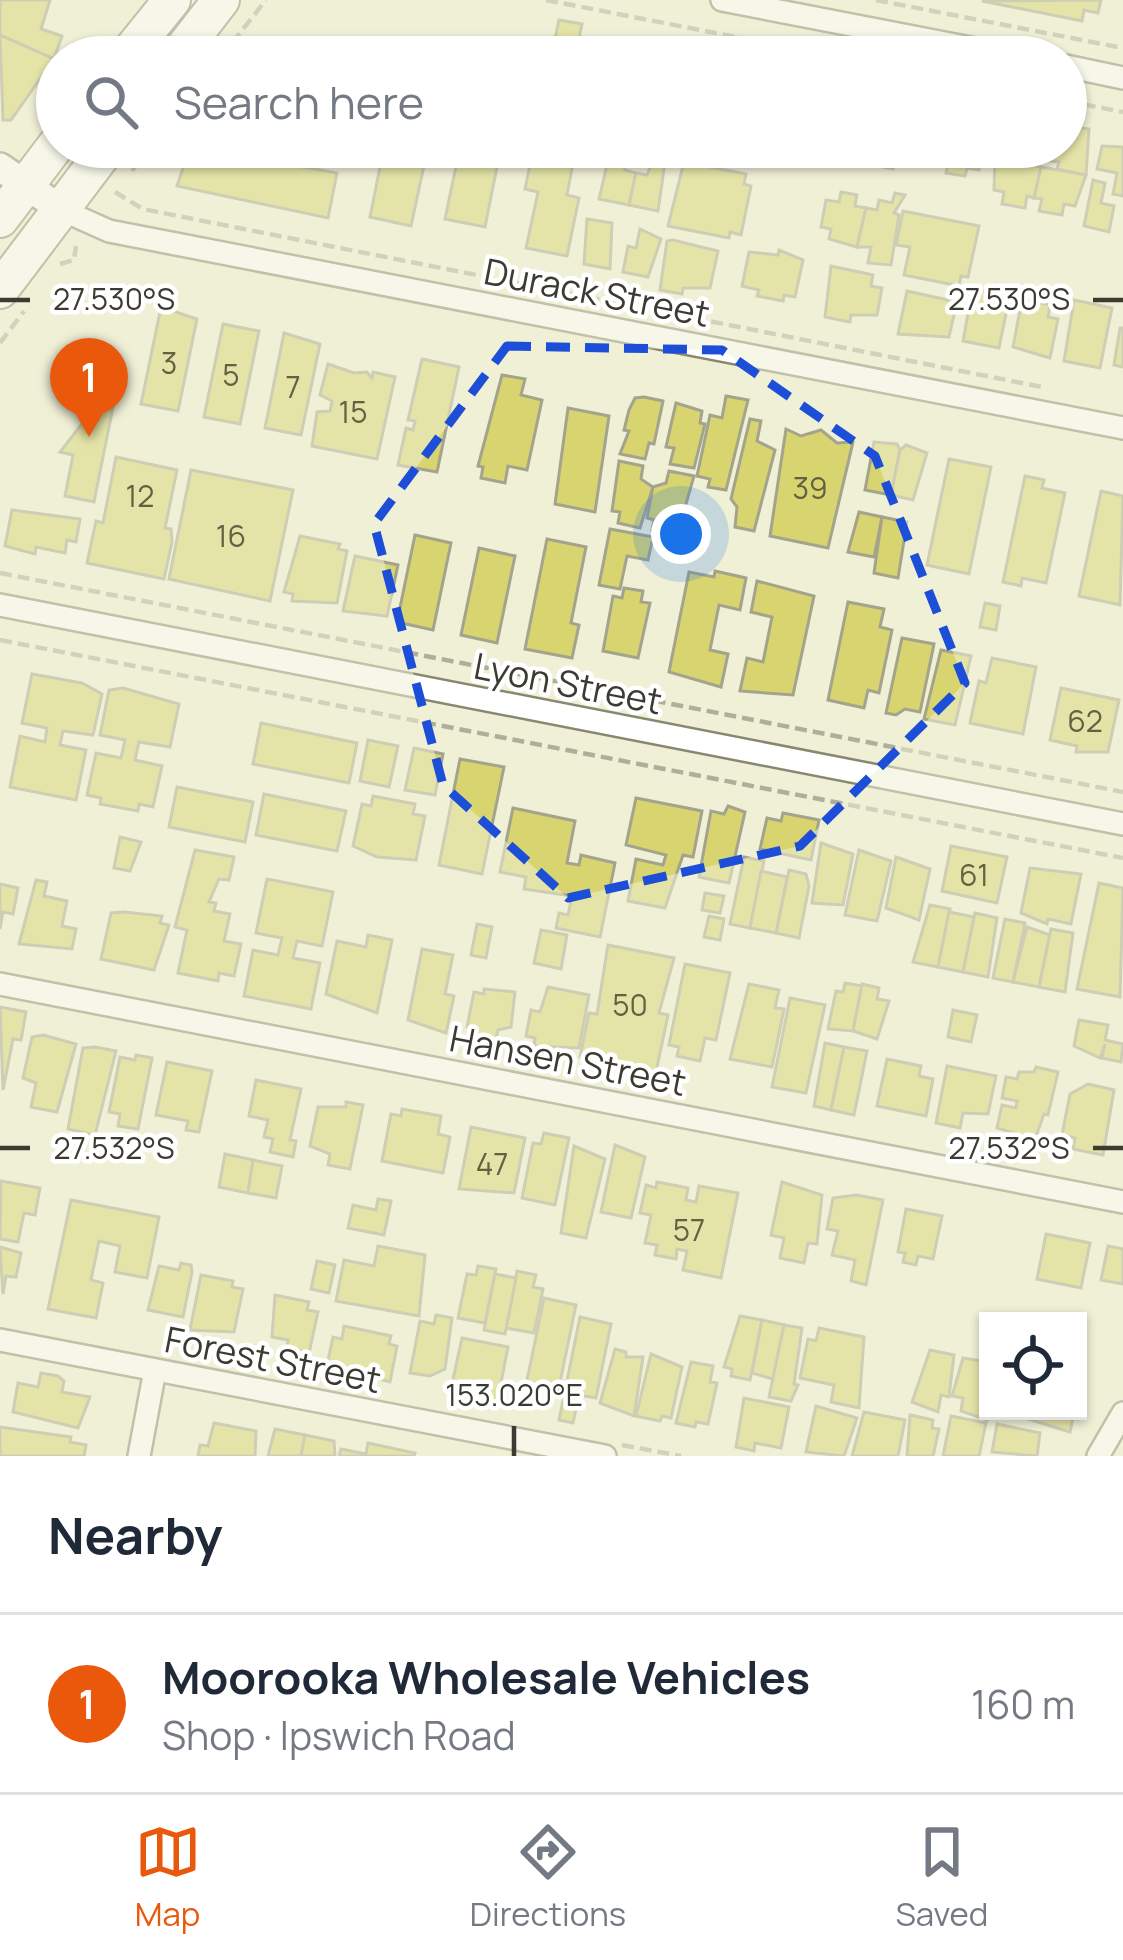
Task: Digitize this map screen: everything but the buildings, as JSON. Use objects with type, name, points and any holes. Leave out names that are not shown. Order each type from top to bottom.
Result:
[{"type":"highway","points":[[143,36],[172,0]]},
{"type":"highway","points":[[193,36],[221,0]]},
{"type":"highway","points":[[0,290],[93,168]]},
{"type":"highway","points":[[0,219],[13,176]]},
{"type":"street","points":[[722,0],[908,36]]},
{"type":"street","points":[[1087,71],[1123,77]]},
{"type":"street","points":[[13,176],[62,210]]},
{"type":"street","name":"Durack Street","points":[[62,210],[109,231],[1123,428]]},
{"type":"street","name":"Lyon Street","points":[[0,605],[1123,824]]},
{"type":"street","name":"Hansen Street","points":[[0,984],[1123,1202]]},
{"type":"street","name":"Forest Street","points":[[0,1340],[538,1449],[605,1456]]},
{"type":"street","points":[[139,1456],[155,1370]]},
{"type":"street","points":[[1098,1456],[1123,1413]]},
{"type":"path","points":[[238,36],[266,0]]},
{"type":"path","points":[[546,0],[731,36]]},
{"type":"path","points":[[876,0],[1065,36]]},
{"type":"path","points":[[1087,40],[1123,47]]},
{"type":"path","points":[[1087,105],[1123,112]]},
{"type":"path","points":[[115,192],[143,209],[1033,381],[1052,392]]},
{"type":"path","points":[[0,573],[1123,792]]},
{"type":"path","points":[[0,640],[1123,859]]},
{"type":"highlighted area","points":[[507,346],[722,350],[875,456],[965,683],[800,846],[568,898],[443,785],[374,524]]},
{"type":"place","name":"Moorooka Wholesale Vehicles","points":[[89,437]]}]
